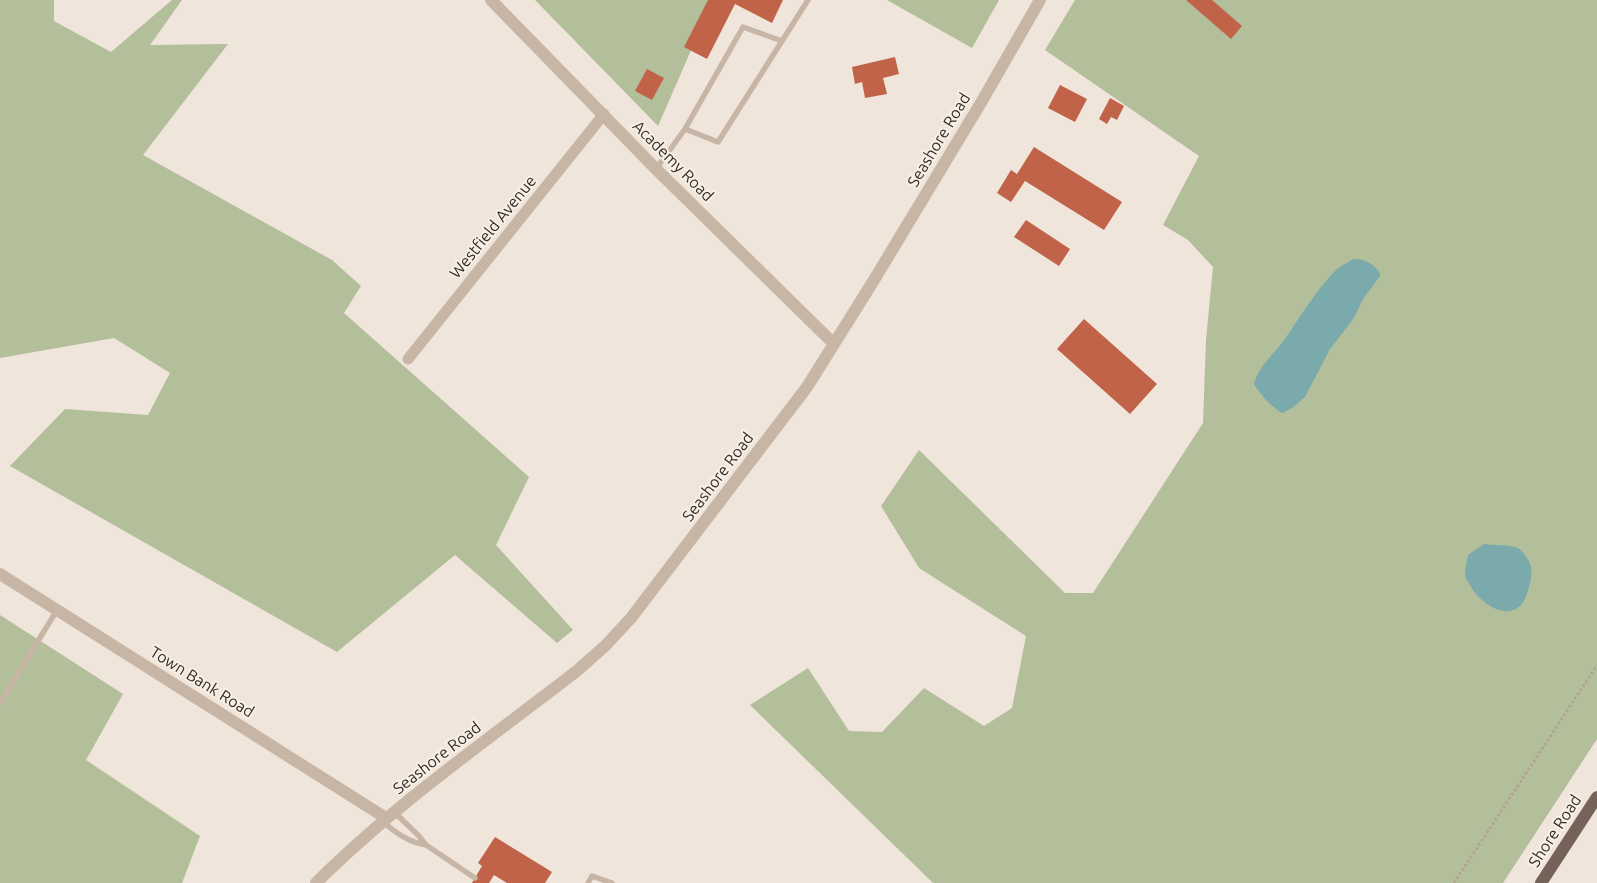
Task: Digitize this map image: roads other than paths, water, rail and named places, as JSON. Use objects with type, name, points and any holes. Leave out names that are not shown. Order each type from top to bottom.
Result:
[{"type":"main road","name":"Shore Road","points":[[1541,883],[1597,798]]},
{"type":"street","name":"Academy Road","points":[[491,0],[656,169],[834,344]]},
{"type":"street","name":"Seashore Road","points":[[316,883],[354,845],[387,817],[570,676],[606,645],[631,618],[807,387],[972,118],[1040,0]]},
{"type":"street","name":"Westfield Avenue","points":[[408,359],[604,114]]},
{"type":"street","name":"Town Bank Road","points":[[0,574],[387,817]]},
{"type":"lane","points":[[685,129],[718,142],[808,0]]},
{"type":"lane","points":[[656,169],[685,129],[743,27],[782,41]]},
{"type":"lane","points":[[0,703],[58,610]]},
{"type":"lane","points":[[387,817],[404,838],[426,845]]},
{"type":"lane","points":[[387,817],[419,836],[426,845],[475,878]]},
{"type":"lane","points":[[588,883],[592,876],[612,883]]},
{"type":"water","points":[[1353,259],[1368,262],[1380,273],[1380,276],[1363,299],[1354,318],[1330,349],[1305,397],[1292,408],[1282,413],[1266,400],[1254,384],[1257,377],[1263,366],[1322,286],[1337,269]]},
{"type":"water","points":[[1484,544],[1518,548],[1529,562],[1531,576],[1529,588],[1523,603],[1514,610],[1506,611],[1492,607],[1479,597],[1466,578],[1465,572],[1468,555]]}]
